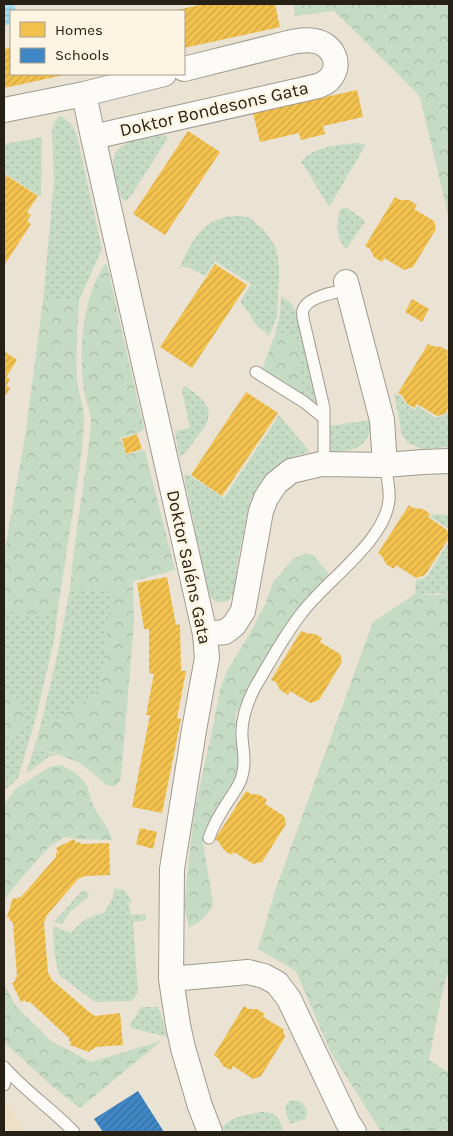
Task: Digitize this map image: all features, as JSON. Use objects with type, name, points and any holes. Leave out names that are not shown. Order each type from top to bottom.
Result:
[{"type":"street","name":"Doktor Bondesons Gata","points":[[93,137],[318,86],[325,83],[331,77],[335,65],[329,47],[314,40],[304,40],[185,69]]},
{"type":"street","points":[[4,110],[84,94],[160,75]]},
{"type":"street","name":"Doktor Saléns Gata","points":[[84,94],[205,634],[207,658],[172,869],[171,979],[183,1048],[200,1106],[210,1132]]},
{"type":"street","points":[[347,286],[382,420],[385,465]]},
{"type":"street","points":[[205,634],[226,632],[234,625],[243,611],[261,511],[266,498],[276,483],[291,471],[320,464],[385,465],[449,461]]},
{"type":"street","points":[[171,979],[248,972],[264,976],[277,983],[289,999],[354,1132]]},
{"type":"lane","points":[[324,464],[324,408],[302,318],[305,306],[319,297],[347,286]]},
{"type":"lane","points":[[256,372],[304,402],[324,418]]},
{"type":"lane","points":[[210,838],[212,827],[241,779],[245,762],[242,735],[243,722],[244,711],[248,701],[301,614],[361,551],[380,524],[386,512],[388,501],[385,465]]},
{"type":"lane","points":[[4,1084],[6,1070]]},
{"type":"lane","points":[[6,1070],[61,1118],[74,1132]]},
{"type":"shaded area","points":[[4,1098],[25,1132],[4,1132]]},
{"type":"green space","points":[[294,4],[449,4],[449,219],[420,97],[334,11],[295,16]]},
{"type":"green space","points":[[60,116],[71,124],[77,136],[102,249],[79,300],[43,301],[54,181],[52,129],[54,122]]},
{"type":"green space","points":[[167,136],[167,139],[131,196],[126,201],[121,198],[113,163],[114,155],[118,149],[140,139]]},
{"type":"green space","points":[[42,137],[41,197],[4,173],[4,144]]},
{"type":"green space","points":[[358,143],[365,146],[329,207],[301,162],[319,149]]},
{"type":"green space","points":[[347,208],[365,222],[346,249],[340,241],[338,231],[340,210]]},
{"type":"green space","points":[[243,216],[250,218],[264,230],[275,246],[278,257],[277,317],[269,336],[254,323],[250,314],[240,302],[251,284],[215,261],[205,276],[188,267],[180,267],[191,245],[207,226],[222,218]]},
{"type":"green space","points":[[105,264],[107,265],[144,429],[120,438],[126,455],[145,451],[175,570],[133,581],[134,623],[121,777],[115,786],[107,785],[80,763],[55,753],[34,749],[40,728],[76,707],[100,689],[112,588],[70,589],[91,422],[82,374],[82,341],[87,308],[98,277]]},
{"type":"green space","points":[[281,296],[291,304],[297,314],[316,404],[297,392],[298,345],[275,335],[280,314]]},
{"type":"green space","points":[[79,300],[76,370],[84,416],[83,431],[79,473],[57,614],[34,615],[4,610],[4,554],[25,437],[43,301]]},
{"type":"green space","points":[[286,332],[294,337],[298,345],[298,373],[303,379],[297,392],[262,369],[275,335]]},
{"type":"green space","points":[[185,386],[205,403],[208,418],[200,434],[181,457],[175,431],[190,428],[182,391]]},
{"type":"green space","points":[[394,393],[401,396],[406,404],[415,410],[418,406],[436,418],[446,414],[449,409],[449,447],[422,449],[408,443],[402,435]]},
{"type":"green space","points":[[279,415],[310,452],[284,461],[266,476],[257,488],[250,501],[238,560],[235,591],[228,601],[216,602],[210,596],[203,569],[184,475],[189,475],[224,498]]},
{"type":"green space","points":[[371,420],[369,433],[362,444],[354,449],[329,452],[329,426]]},
{"type":"green space","points":[[432,514],[449,515],[449,531],[448,528],[430,517]]},
{"type":"green space","points":[[449,541],[449,593],[415,594],[416,580],[427,577]]},
{"type":"green space","points":[[306,553],[314,556],[329,574],[297,610],[249,685],[236,714],[237,776],[213,815],[205,831],[203,842],[213,904],[200,921],[189,928],[184,905],[194,813],[220,690],[227,671],[266,603],[273,582],[293,559]]},
{"type":"green space","points":[[112,588],[100,689],[76,707],[40,728],[70,589]]},
{"type":"green space","points":[[449,593],[449,968],[429,1060],[449,1073],[449,1132],[384,1132],[380,1130],[330,1051],[296,971],[258,949],[275,891],[373,622],[415,594],[438,595]]},
{"type":"green space","points":[[4,610],[34,615],[57,614],[55,636],[36,717],[18,778],[4,791],[4,737],[6,738],[18,698],[4,695]]},
{"type":"green space","points":[[4,695],[18,698],[25,715],[21,731],[6,738],[4,737]]},
{"type":"green space","points":[[34,749],[59,755],[50,756],[27,772]]},
{"type":"green space","points":[[59,765],[75,773],[87,786],[94,806],[112,840],[64,837],[48,848],[4,900],[4,804],[17,788],[49,767]]},
{"type":"green space","points":[[114,888],[125,891],[132,902],[128,903],[131,915],[146,914],[146,920],[133,922],[138,992],[132,1001],[95,1002],[59,975],[54,952],[53,926],[71,933],[86,920],[104,913],[113,898]]},
{"type":"green space","points":[[86,891],[89,896],[70,912],[62,924],[54,922],[81,892]]},
{"type":"green space","points":[[4,984],[16,1006],[51,1041],[91,1062],[161,1041],[80,1108],[53,1087],[4,1042]]},
{"type":"green space","points":[[141,1007],[157,1007],[160,1011],[167,1037],[131,1028],[130,1025]]},
{"type":"green space","points":[[295,1100],[305,1107],[307,1113],[305,1119],[290,1124],[285,1109],[286,1104],[289,1101]]},
{"type":"green space","points":[[261,1112],[277,1116],[284,1132],[224,1132],[223,1126],[231,1120]]},
{"type":"water","points":[[4,4],[14,4],[16,10],[10,10],[10,24],[4,26]]},
{"type":"building: Homes","points":[[206,4],[275,4],[280,27],[185,48],[185,10],[176,10]]},
{"type":"building: Homes","points":[[10,47],[10,75],[64,75],[4,88],[4,49]]},
{"type":"building: Homes","points":[[357,90],[363,117],[323,126],[325,134],[301,140],[299,133],[260,142],[253,113]]},
{"type":"building: Homes","points":[[188,131],[220,152],[165,235],[133,214]]},
{"type":"building: Homes","points":[[4,174],[38,196],[27,212],[31,215],[27,221],[31,224],[5,264],[4,263]]},
{"type":"building: Homes","points":[[395,197],[400,200],[409,200],[417,205],[414,209],[434,221],[436,229],[413,267],[404,270],[384,258],[382,262],[374,257],[370,249],[365,246]]},
{"type":"building: Homes","points":[[215,264],[247,285],[192,368],[160,347]]},
{"type":"building: Homes","points":[[412,299],[429,309],[422,322],[405,312]]},
{"type":"building: Homes","points":[[428,344],[449,351],[447,355],[449,357],[449,407],[445,414],[437,416],[417,404],[415,408],[407,404],[402,395],[398,393]]},
{"type":"building: Homes","points":[[4,351],[17,360],[6,377],[10,379],[6,386],[10,388],[4,398]]},
{"type":"building: Homes","points":[[246,392],[278,413],[222,496],[191,475]]},
{"type":"building: Homes","points":[[137,434],[142,449],[126,454],[122,439]]},
{"type":"building: Homes","points":[[409,505],[413,508],[423,509],[430,514],[428,517],[447,530],[449,538],[425,575],[416,578],[396,565],[394,569],[386,564],[378,553]]},
{"type":"building: Homes","points":[[167,577],[176,625],[180,624],[181,671],[186,671],[177,718],[181,719],[162,813],[132,807],[150,715],[146,715],[154,674],[149,673],[149,629],[144,629],[137,583]]},
{"type":"building: Homes","points":[[301,631],[315,634],[322,638],[320,642],[340,654],[342,662],[319,700],[310,703],[290,691],[288,695],[280,690],[276,682],[271,680]]},
{"type":"building: Homes","points":[[246,791],[251,794],[260,795],[267,800],[265,804],[284,816],[286,824],[262,862],[253,864],[234,852],[231,855],[215,839]]},
{"type":"building: Homes","points":[[140,828],[157,832],[153,849],[136,844]]},
{"type":"building: Homes","points":[[74,839],[76,843],[82,844],[109,843],[110,875],[85,876],[78,879],[47,915],[44,923],[48,973],[52,980],[95,1016],[120,1013],[123,1045],[95,1047],[89,1052],[70,1045],[69,1038],[30,1002],[25,1000],[21,1002],[12,983],[17,976],[13,923],[7,917],[13,898],[21,897],[56,857],[58,852],[56,848]]},
{"type":"building: Homes","points":[[244,1006],[248,1009],[257,1009],[265,1014],[263,1017],[283,1029],[285,1037],[261,1076],[253,1079],[233,1066],[231,1070],[223,1066],[214,1055]]},
{"type":"building: Schools","points":[[138,1091],[164,1132],[103,1132],[94,1119]]}]
